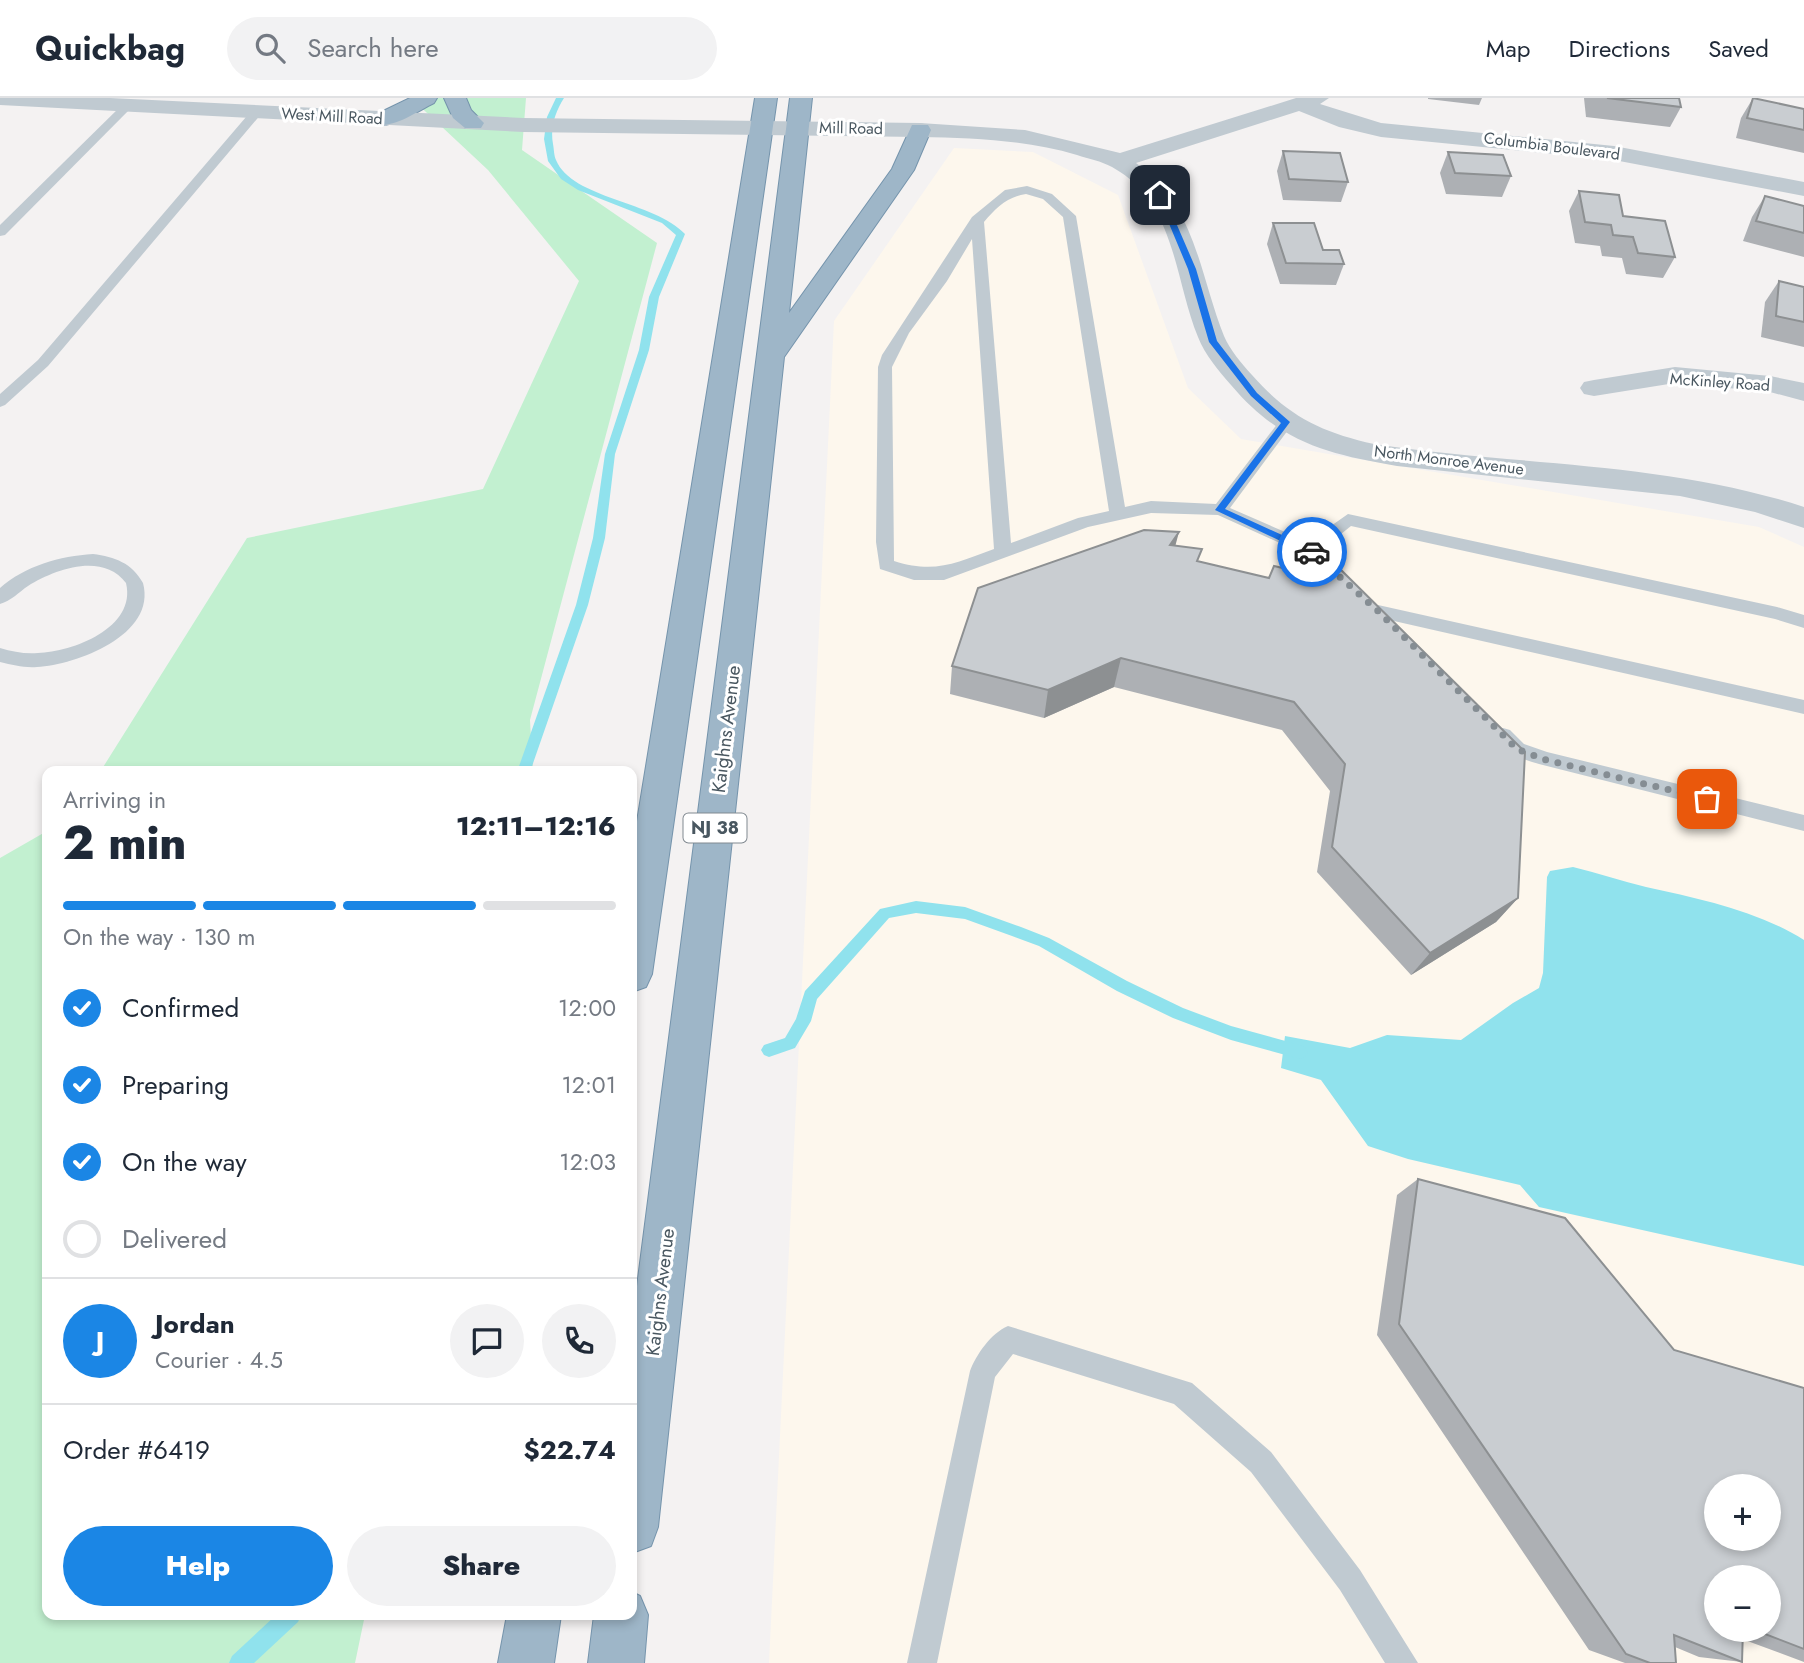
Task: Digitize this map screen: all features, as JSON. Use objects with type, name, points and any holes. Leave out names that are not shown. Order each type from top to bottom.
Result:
[{"type":"highway","points":[[384,119],[426,98]]},
{"type":"highway","points":[[455,98],[461,113],[473,123]]},
{"type":"highway","name":"Kaighns Avenue","points":[[637,1486],[771,357],[781,113]]},
{"type":"highway","name":"NJ 38","points":[[637,945],[781,113]]},
{"type":"highway","points":[[771,357],[903,170],[920,130]]},
{"type":"highway","points":[[526,1663],[533,1620]]},
{"type":"highway","points":[[616,1663],[620,1620]]},
{"type":"street","name":"West Mill Road","points":[[0,99],[580,127]]},
{"type":"street","points":[[1119,161],[1309,101]]},
{"type":"street","name":"Columbia Boulevard","points":[[1309,101],[1347,122],[1381,130],[1614,153],[1695,166],[1804,189]]},
{"type":"street","name":"Mill Road","points":[[580,127],[781,113],[920,130],[1010,132],[1071,146],[1119,161]]},
{"type":"street","name":"North Monroe Avenue","points":[[1119,161],[1160,195],[1192,269],[1213,342],[1254,394],[1286,422],[1344,445],[1401,457],[1698,488],[1768,504],[1804,518]]},
{"type":"street","name":"McKinley Road","points":[[1594,388],[1675,376],[1770,384],[1804,392]]},
{"type":"lane","points":[[0,232],[127,106]]},
{"type":"lane","points":[[0,402],[43,362],[256,113]]},
{"type":"lane","points":[[1118,515],[1069,216],[1054,198],[1030,191],[1014,191],[997,198],[977,220],[939,282],[891,349],[885,367],[886,565],[914,574],[944,574],[1084,522],[1118,515],[1151,507],[1220,510],[1310,550],[1398,631]]},
{"type":"lane","points":[[977,220],[1003,552]]},
{"type":"lane","points":[[1220,510],[1286,422]]},
{"type":"lane","points":[[1310,550],[1348,520],[1777,613],[1804,622]]},
{"type":"lane","points":[[0,598],[26,578],[50,567],[74,561],[98,560],[117,565],[130,575],[136,589],[134,604],[125,621],[108,637],[85,650],[60,659],[34,663],[12,660],[0,655]]},
{"type":"lane","points":[[1368,603],[1804,707]]},
{"type":"lane","points":[[1487,719],[1517,749],[1546,760],[1804,823]]},
{"type":"lane","points":[[922,1663],[983,1371],[1008,1339],[1182,1393],[1261,1461],[1350,1580],[1403,1663]]},
{"type":"shaded area","points":[[954,148],[1033,152],[1118,195],[1188,388],[1241,439],[1759,527],[1804,547],[1804,1663],[769,1663],[834,321]]},
{"type":"green space","points":[[411,98],[526,98],[522,150],[657,243],[530,720],[533,766],[104,766],[247,538],[483,489],[579,281],[488,170]]},
{"type":"green space","points":[[42,834],[42,1620],[364,1620],[355,1663],[0,1663],[0,858]]},
{"type":"water","points":[[1573,867],[1747,913],[1804,940],[1804,1266],[1539,1207],[1520,1185],[1408,1159],[1368,1146],[1321,1080],[1281,1068],[1285,1036],[1350,1048],[1387,1035],[1461,1040],[1539,988],[1543,973],[1547,877],[1550,871]]},
{"type":"building","points":[[1607,98],[1679,98],[1681,107]]},
{"type":"building","points":[[1753,98],[1804,109],[1804,130],[1747,118]]},
{"type":"building","points":[[1283,151],[1340,153],[1348,182],[1289,179]]},
{"type":"building","points":[[1448,152],[1503,155],[1511,176],[1455,173]]},
{"type":"building","points":[[1579,191],[1619,195],[1623,216],[1665,221],[1675,257],[1638,253],[1633,237],[1613,235],[1611,225],[1585,222]]},
{"type":"building","points":[[1765,196],[1804,206],[1804,233],[1756,221]]},
{"type":"building","points":[[1273,223],[1314,223],[1323,250],[1339,250],[1344,264],[1286,263]]},
{"type":"building","points":[[1779,281],[1804,287],[1804,322],[1776,316]]},
{"type":"building","points":[[1144,530],[1179,532],[1170,545],[1202,549],[1197,561],[1269,578],[1274,566],[1304,573],[1311,559],[1338,567],[1525,752],[1518,898],[1430,953],[1332,847],[1345,764],[1294,702],[1121,658],[1048,690],[952,666],[978,588]]},
{"type":"building","points":[[1418,1179],[1565,1218],[1674,1350],[1804,1388],[1804,1649],[1781,1640],[1781,1565],[1704,1565],[1704,1642],[1743,1642],[1742,1662],[1674,1635],[1676,1663],[1650,1663],[1626,1654],[1399,1324]]},
{"type":"waterway","points":[[525,766],[582,605],[599,538],[610,454],[644,350],[654,297],[681,234],[665,221],[645,211],[601,197],[564,177],[552,161],[548,139],[551,117],[560,98]]},
{"type":"waterway","points":[[769,1050],[790,1043],[803,1021],[810,996],[885,913],[916,907],[965,913],[1016,931],[1044,942],[1122,986],[1178,1013],[1231,1033],[1300,1052]]},
{"type":"waterway","points":[[239,1663],[286,1620]]},
{"type":"way so far","points":[[1312,552],[1378,611],[1517,749],[1546,760],[1707,799]]},
{"type":"route","points":[[1160,195],[1192,269],[1213,342],[1254,394],[1286,422],[1220,510],[1312,552]]}]
